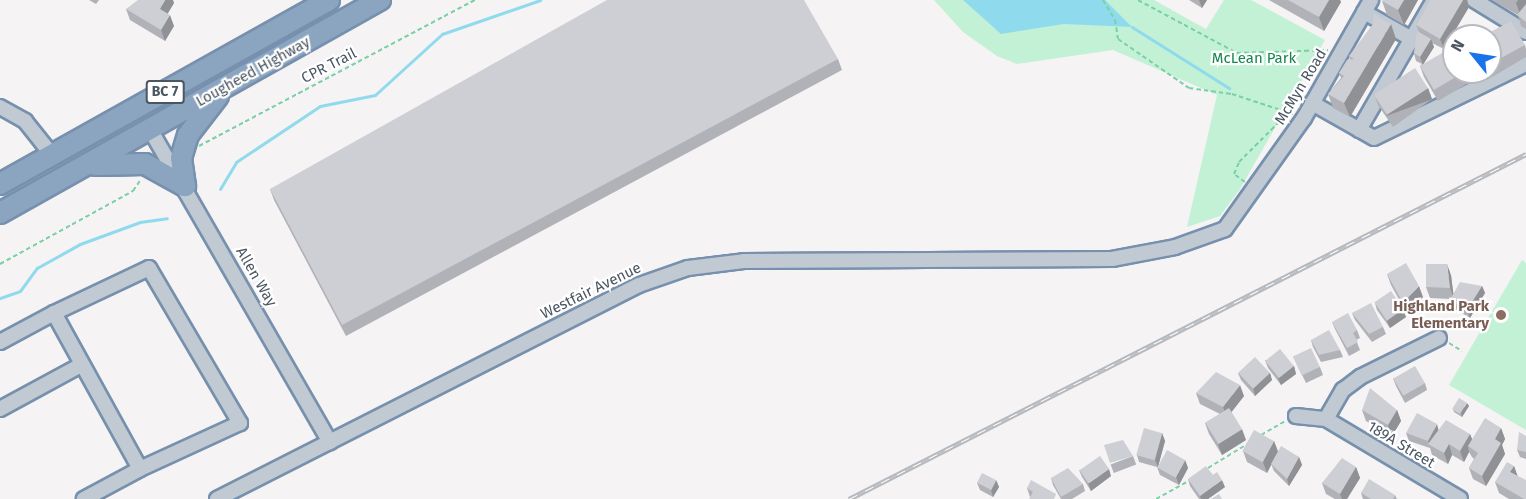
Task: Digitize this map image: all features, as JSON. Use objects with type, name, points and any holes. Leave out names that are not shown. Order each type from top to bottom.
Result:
[{"type":"highway","name":"Lougheed Highway","points":[[0,184],[329,0]]},
{"type":"highway","name":"Lougheed Highway","points":[[0,213],[151,131],[380,0]]},
{"type":"highway","points":[[0,201],[131,126],[151,131],[160,111],[253,60],[291,22]]},
{"type":"highway","points":[[185,186],[181,158],[188,135],[225,87]]},
{"type":"highway","points":[[84,166],[145,164],[185,186]]},
{"type":"street","points":[[1359,130],[1434,0]]},
{"type":"street","points":[[1474,0],[1526,32]]},
{"type":"street","points":[[1368,6],[1412,39]]},
{"type":"street","name":"McMyn Road","points":[[1196,240],[1225,229],[1257,189],[1304,118],[1368,6]]},
{"type":"street","points":[[1312,103],[1374,138],[1526,64]]},
{"type":"street","points":[[0,107],[25,121],[52,155]]},
{"type":"street","name":"Allen Way","points":[[151,131],[185,186],[330,442]]},
{"type":"street","name":"Westfair Avenue","points":[[217,499],[639,285],[688,268],[744,261],[1112,259],[1196,240]]},
{"type":"street","points":[[0,342],[54,313],[149,268],[240,423],[140,469],[84,499]]},
{"type":"street","points":[[54,313],[140,469]]},
{"type":"street","points":[[1296,416],[1326,419],[1343,390],[1360,377],[1439,338]]},
{"type":"street","points":[[0,409],[81,365]]},
{"type":"street","name":"189A Street","points":[[1326,419],[1460,499]]},
{"type":"path","name":"CPR Trail","points":[[192,147],[475,0]]},
{"type":"path","points":[[1103,0],[1122,43],[1189,88],[1232,94],[1304,118]]},
{"type":"path","points":[[1138,0],[1237,53],[1326,49]]},
{"type":"path","points":[[1257,189],[1235,170],[1289,112]]},
{"type":"path","points":[[0,264],[133,191],[143,172]]},
{"type":"path","points":[[1204,471],[1296,416]]},
{"type":"path","points":[[1156,499],[1194,477]]},
{"type":"green space","name":"McLean Park","points":[[934,0],[1154,0],[1206,29],[1224,0],[1251,0],[1325,40],[1240,189],[1220,216],[1187,227],[1217,95],[1113,50],[1017,64],[997,56],[963,32]]},
{"type":"green space","name":"Highland Park Elementary","points":[[1522,260],[1526,263],[1526,430],[1449,385]]},
{"type":"water","points":[[963,0],[1105,0],[1132,27],[1064,24],[1001,34]]},
{"type":"building","points":[[138,0],[165,0],[160,9],[170,15],[161,30],[126,9]]},
{"type":"building","points":[[607,0],[804,0],[838,59],[342,325],[270,189]]},
{"type":"building","points":[[1288,0],[1329,0],[1319,17]]},
{"type":"building","points":[[1383,0],[1404,0],[1398,10]]},
{"type":"building","points":[[1430,0],[1463,0],[1449,24],[1442,24],[1440,39],[1416,25]]},
{"type":"building","points":[[1526,4],[1526,22],[1517,15]]},
{"type":"building","points":[[1374,14],[1391,24],[1344,103],[1328,94],[1344,76],[1339,73],[1347,60],[1354,59],[1349,56],[1373,24]]},
{"type":"building","points":[[1511,21],[1525,45],[1502,57],[1502,26]]},
{"type":"building","points":[[1417,31],[1431,39],[1420,57],[1414,53]]},
{"type":"building","points":[[1442,53],[1442,84],[1444,84],[1434,90],[1420,66]]},
{"type":"building","points":[[1415,68],[1428,88],[1387,115],[1374,95]]},
{"type":"building","points":[[1406,263],[1419,286],[1403,303],[1387,274]]},
{"type":"building","points":[[1426,264],[1447,264],[1450,288],[1426,287]]},
{"type":"building","points":[[1460,282],[1482,286],[1467,310],[1450,300]]},
{"type":"building","points":[[1391,291],[1403,309],[1387,320],[1374,302]]},
{"type":"building","points":[[1371,303],[1383,327],[1369,334],[1352,313]]},
{"type":"building","points":[[1348,313],[1357,330],[1353,333],[1358,342],[1347,348],[1332,322]]},
{"type":"building","points":[[1329,330],[1340,350],[1319,355],[1311,340]]},
{"type":"building","points":[[1311,348],[1320,367],[1302,375],[1293,356]]},
{"type":"building","points":[[1280,349],[1294,366],[1279,378],[1265,361]]},
{"type":"building","points":[[1255,357],[1270,373],[1253,389],[1238,373]]},
{"type":"building","points":[[1415,366],[1425,383],[1403,396],[1393,378]]},
{"type":"building","points":[[1216,372],[1240,385],[1223,407],[1196,393]]},
{"type":"building","points":[[1370,388],[1397,410],[1388,425],[1362,410]]},
{"type":"building","points":[[1459,398],[1467,403],[1460,414],[1452,409]]},
{"type":"building","points":[[1229,408],[1242,429],[1219,444],[1205,423]]},
{"type":"building","points":[[1417,413],[1437,424],[1428,441],[1406,433]]},
{"type":"building","points":[[1485,418],[1501,428],[1495,439],[1501,443],[1482,476],[1469,468],[1478,453],[1468,446]]},
{"type":"building","points":[[1446,420],[1470,434],[1460,451],[1449,444],[1444,453],[1428,444]]},
{"type":"building","points":[[1144,428],[1162,433],[1155,460],[1136,455]]},
{"type":"building","points":[[1254,430],[1274,441],[1262,462],[1242,451]]},
{"type":"building","points":[[1519,432],[1526,436],[1526,452],[1517,450]]},
{"type":"building","points":[[1123,440],[1133,456],[1110,463],[1104,445]]},
{"type":"building","points":[[1281,446],[1299,457],[1287,479],[1271,464]]},
{"type":"building","points":[[1167,450],[1185,460],[1176,478],[1157,467]]},
{"type":"building","points":[[1100,456],[1109,469],[1089,483],[1080,470]]},
{"type":"building","points":[[1342,458],[1356,467],[1340,494],[1322,483]]},
{"type":"building","points":[[1507,462],[1514,466],[1510,472],[1526,480],[1526,499],[1495,482]]},
{"type":"building","points":[[1206,466],[1213,475],[1217,472],[1222,480],[1200,496],[1188,479]]},
{"type":"building","points":[[1068,468],[1083,484],[1061,497],[1051,478]]},
{"type":"building","points":[[982,473],[996,480],[991,490],[977,483]]},
{"type":"building","points":[[1369,479],[1395,495],[1393,499],[1371,499],[1361,493]]},
{"type":"building","points":[[1031,480],[1056,494],[1054,499],[1029,499],[1033,492],[1027,488]]},
{"type":"building","points":[[1219,494],[1222,499],[1211,499]]},
{"type":"waterway","points":[[220,189],[236,162],[320,106],[375,95],[442,34],[540,0]]},
{"type":"waterway","points":[[1132,27],[1229,88]]},
{"type":"waterway","points":[[0,298],[20,291],[37,268],[80,244],[140,222],[167,218]]},
{"type":"railway","points":[[849,499],[1526,154]]},
{"type":"place","name":"Highland Park Elementary","points":[[1501,315]]}]
